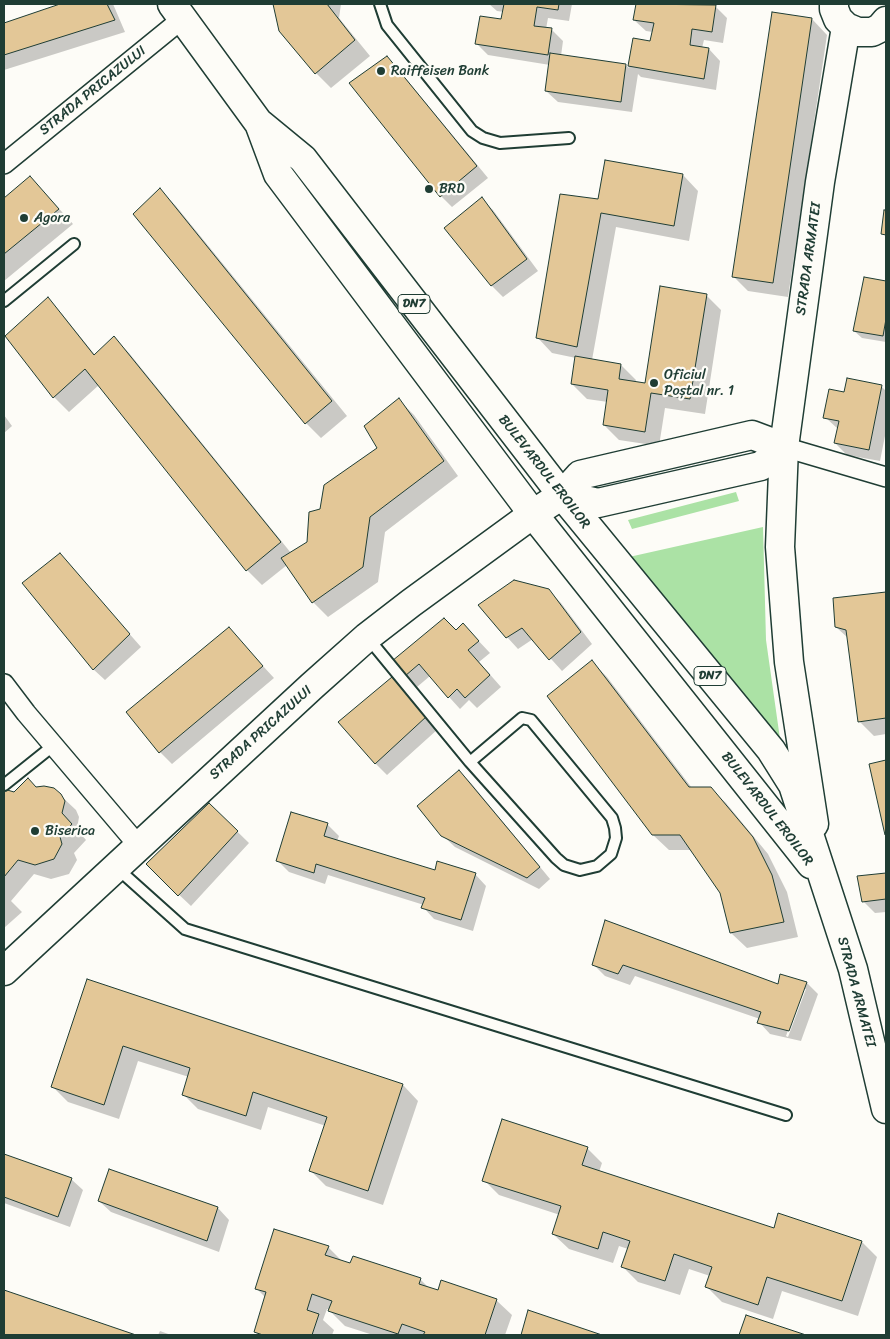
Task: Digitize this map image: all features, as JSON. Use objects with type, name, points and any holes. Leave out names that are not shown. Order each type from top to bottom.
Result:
[{"type":"main road","points":[[834,4],[838,19],[874,28]]},
{"type":"main road","name":"BULEVARDUL EROILOR","points":[[177,11],[258,122],[303,160],[562,496],[771,750],[793,786],[822,878]]},
{"type":"main road","name":"STRADA ARMATEI","points":[[874,28],[838,72],[820,182],[784,446],[780,547],[789,662],[822,878],[852,969],[886,1109]]},
{"type":"main road","name":"BULEVARDUL EROILOR","points":[[258,122],[278,174],[533,514],[822,878]]},
{"type":"main road","points":[[533,514],[562,496],[598,503],[761,466],[784,446]]},
{"type":"main road","name":"STRADA PRICAZULUI","points":[[4,970],[115,866],[367,637],[533,514]]},
{"type":"street","name":"STRADA PRICAZULUI","points":[[4,164],[177,11]]},
{"type":"street","points":[[784,446],[886,477]]},
{"type":"street","points":[[4,684],[138,845]]},
{"type":"lane","points":[[380,4],[387,25],[472,131],[483,138],[500,142],[569,138]]},
{"type":"lane","points":[[4,301],[74,244]]},
{"type":"lane","points":[[367,637],[470,762],[556,858],[564,865],[580,870],[590,869],[606,860],[611,854],[616,838],[612,818],[531,720],[522,718],[470,762]]},
{"type":"lane","points":[[4,785],[54,745]]},
{"type":"lane","points":[[115,866],[185,929],[786,1115]]},
{"type":"green space","points":[[736,492],[739,501],[632,529],[628,520]]},
{"type":"green space","points":[[763,527],[766,640],[781,746],[629,557]]},
{"type":"building","points":[[60,4],[107,4],[115,20],[4,55],[4,23]]},
{"type":"building","points":[[273,4],[327,4],[355,40],[315,74],[279,31]]},
{"type":"building","points":[[504,4],[559,4],[558,10],[537,7],[534,26],[552,28],[548,55],[475,44],[480,16],[501,19]]},
{"type":"building","points":[[636,4],[716,5],[712,32],[692,29],[690,45],[709,48],[704,79],[628,66],[633,38],[650,41],[654,23],[633,20]]},
{"type":"building","points":[[772,12],[812,18],[773,283],[732,277]]},
{"type":"building","points":[[550,53],[626,64],[621,102],[545,91]]},
{"type":"building","points":[[387,56],[477,166],[440,197],[349,83]]},
{"type":"building","points":[[605,160],[683,174],[674,226],[601,213],[577,347],[536,338],[560,194],[598,199]]},
{"type":"building","points":[[30,176],[59,209],[4,254],[4,198]]},
{"type":"building","points":[[160,188],[332,401],[305,424],[133,214]]},
{"type":"building","points":[[482,197],[527,259],[491,286],[444,228]]},
{"type":"building","points":[[884,210],[886,210],[886,235],[881,234]]},
{"type":"building","points":[[864,277],[886,281],[886,319],[883,336],[853,331]]},
{"type":"building","points":[[660,286],[707,294],[690,399],[651,393],[645,432],[603,425],[608,390],[571,384],[575,356],[621,364],[619,379],[645,383]]},
{"type":"building","points":[[48,297],[94,355],[114,336],[281,542],[246,571],[85,369],[53,398],[5,336]]},
{"type":"building","points":[[847,378],[882,385],[869,450],[834,443],[839,421],[823,418],[829,389],[844,392]]},
{"type":"building","points":[[399,398],[444,461],[370,517],[363,567],[312,603],[281,558],[307,542],[309,512],[320,509],[324,485],[377,448],[364,426]]},
{"type":"building","points":[[60,553],[130,634],[93,670],[22,583]]},
{"type":"building","points":[[514,580],[549,589],[581,632],[549,660],[522,628],[506,638],[478,605]]},
{"type":"building","points":[[886,592],[886,718],[858,722],[846,630],[835,627],[833,598]]},
{"type":"building","points":[[444,618],[456,630],[463,623],[479,641],[468,650],[490,675],[465,698],[457,689],[448,698],[419,664],[405,676],[392,661]]},
{"type":"building","points":[[229,627],[263,666],[159,753],[126,712]]},
{"type":"building","points":[[592,660],[689,787],[711,787],[753,837],[772,875],[784,922],[730,933],[720,893],[680,835],[652,835],[547,696]]},
{"type":"building","points":[[392,677],[427,716],[375,764],[338,722]]},
{"type":"building","points":[[886,760],[886,835],[885,835],[869,764]]},
{"type":"building","points":[[459,770],[540,867],[527,878],[441,836],[417,806]]},
{"type":"building","name":"Biserica","points":[[28,778],[36,787],[54,788],[61,794],[65,801],[62,813],[72,824],[60,837],[62,844],[54,859],[35,865],[18,860],[4,877],[4,789],[14,792]]},
{"type":"building","points":[[209,803],[238,831],[178,896],[146,864]]},
{"type":"building","points":[[291,812],[328,823],[324,836],[435,870],[437,861],[476,873],[461,920],[421,908],[425,898],[316,864],[314,873],[276,861]]},
{"type":"building","points":[[886,873],[886,899],[862,902],[857,876]]},
{"type":"building","points":[[605,920],[778,984],[780,974],[807,982],[789,1031],[757,1023],[761,1012],[623,965],[618,974],[592,965]]},
{"type":"building","points":[[87,979],[403,1084],[368,1191],[309,1171],[327,1117],[253,1092],[246,1116],[182,1095],[190,1068],[123,1046],[104,1105],[51,1087]]},
{"type":"building","points":[[502,1119],[588,1147],[582,1165],[774,1228],[778,1213],[862,1241],[842,1301],[767,1277],[758,1305],[705,1287],[712,1267],[674,1254],[665,1281],[621,1267],[630,1241],[603,1232],[598,1249],[552,1234],[561,1206],[482,1181]]},
{"type":"building","points":[[4,1154],[72,1178],[58,1217],[4,1197]]},
{"type":"building","points":[[109,1169],[218,1207],[207,1241],[98,1201]]},
{"type":"building","points":[[274,1229],[329,1246],[325,1255],[350,1263],[353,1256],[421,1278],[419,1284],[438,1290],[441,1280],[497,1299],[485,1335],[423,1335],[425,1332],[402,1324],[398,1334],[328,1311],[332,1301],[312,1294],[307,1310],[319,1314],[312,1335],[263,1335],[254,1332],[266,1292],[255,1289]]},
{"type":"building","points":[[4,1290],[136,1335],[4,1335]]},
{"type":"building","points":[[528,1310],[602,1335],[521,1335]]},
{"type":"building","points":[[746,1315],[806,1335],[739,1335]]},
{"type":"place","name":"Raiffeisen Bank","points":[[381,71]]},
{"type":"place","name":"BRD","points":[[429,189]]},
{"type":"place","name":"Agora","points":[[24,218]]},
{"type":"place","name":"Oficiul Poștal nr. 1","points":[[654,383]]},
{"type":"place","name":"Biserica","points":[[35,831]]}]
